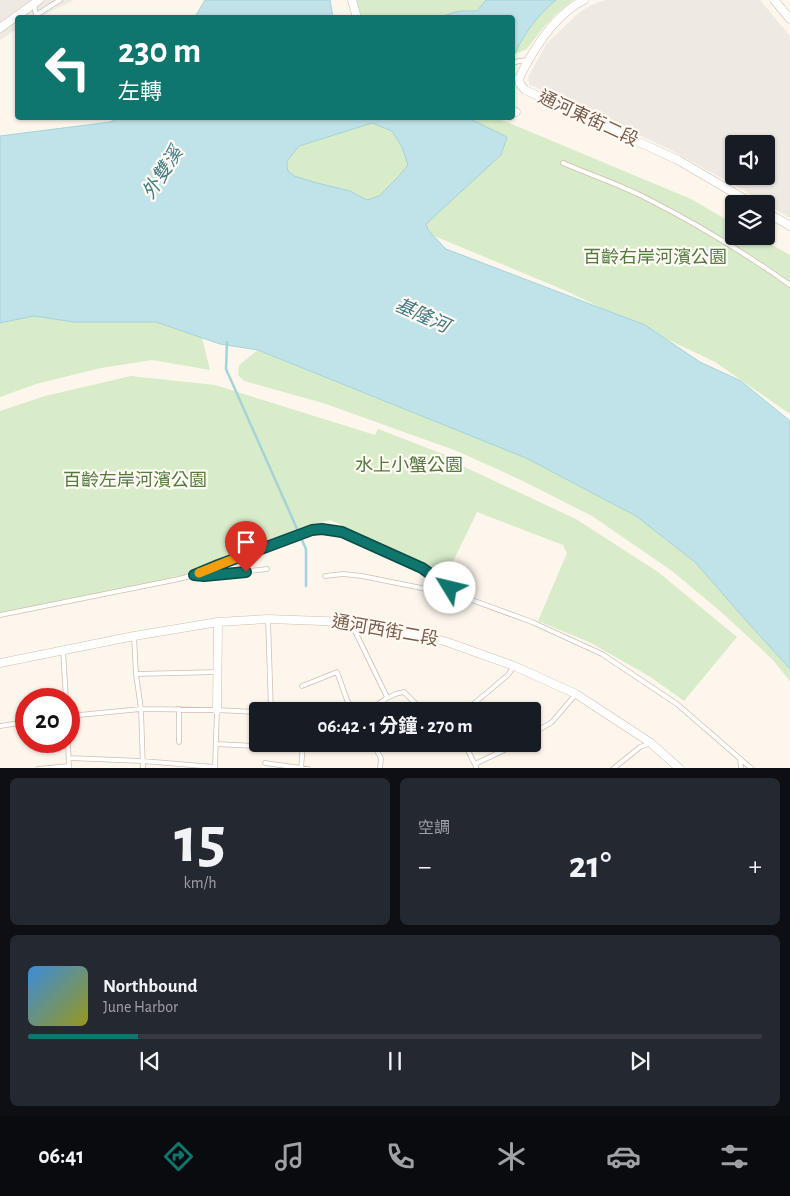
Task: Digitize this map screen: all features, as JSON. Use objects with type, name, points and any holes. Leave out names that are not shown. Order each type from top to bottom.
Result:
[{"type":"street","points":[[352,0],[356,15]]},
{"type":"street","name":"通河東街二段","points":[[584,0],[560,17],[536,46],[520,78],[520,84],[525,90],[678,160],[738,195]]},
{"type":"street","points":[[774,0],[790,19]]},
{"type":"street","points":[[16,15],[34,1]]},
{"type":"street","points":[[0,28],[15,16]]},
{"type":"street","points":[[775,217],[790,226]]},
{"type":"street","name":"通河西街二段","points":[[0,663],[134,636],[218,622],[268,619],[350,622],[433,638],[514,666],[576,694],[652,743],[680,768]]},
{"type":"street","points":[[217,710],[218,622]]},
{"type":"lane","points":[[34,1],[36,15],[60,0]]},
{"type":"lane","points":[[515,62],[528,60]]},
{"type":"lane","points":[[563,163],[607,180],[647,199],[714,235],[790,285]]},
{"type":"lane","points":[[0,615],[194,575],[288,538],[312,530],[322,529],[342,532],[422,568],[458,595]]},
{"type":"lane","points":[[194,575],[204,576],[267,569]]},
{"type":"lane","points":[[325,576],[343,574],[362,576],[458,595],[532,622],[602,654],[676,704],[752,768]]},
{"type":"lane","points":[[268,619],[271,702]]},
{"type":"lane","points":[[350,622],[387,697]]},
{"type":"lane","points":[[134,636],[136,674],[141,709],[143,768]]},
{"type":"lane","points":[[63,650],[65,688]]},
{"type":"lane","points":[[476,702],[508,675],[514,666]]},
{"type":"lane","points":[[136,674],[218,672]]},
{"type":"lane","points":[[302,686],[337,672],[349,702]]},
{"type":"lane","points":[[381,702],[396,693],[404,692],[414,702]]},
{"type":"lane","points":[[541,729],[552,722],[576,694]]},
{"type":"lane","points":[[80,715],[141,709],[249,712]]},
{"type":"lane","points":[[179,709],[179,742]]},
{"type":"lane","points":[[69,758],[142,761],[215,768],[217,710]]},
{"type":"lane","points":[[0,726],[15,724]]},
{"type":"lane","points":[[613,768],[640,748],[652,743]]},
{"type":"lane","points":[[216,744],[249,746]]},
{"type":"lane","points":[[301,768],[302,752]]},
{"type":"lane","points":[[377,752],[381,758],[380,768]]},
{"type":"lane","points":[[469,752],[477,768]]},
{"type":"lane","points":[[475,764],[500,752]]},
{"type":"lane","points":[[38,768],[69,767],[69,753]]},
{"type":"lane","points":[[740,759],[741,768]]},
{"type":"lane","points":[[264,763],[308,768]]},
{"type":"shaded area","points":[[0,0],[74,0],[44,15],[15,15],[15,30],[0,40]]},
{"type":"shaded area","points":[[606,0],[760,0],[790,36],[790,218],[775,209],[775,195],[752,195],[734,185],[775,185],[775,135],[725,135],[725,180],[669,149],[529,84],[528,77],[547,43],[579,13],[591,5]]},
{"type":"green space","points":[[356,0],[573,0],[556,14],[527,49],[515,54],[515,15],[360,15]]},
{"type":"green space","name":"百齡右岸河濱公園","points":[[355,120],[502,120],[691,199],[725,219],[725,245],[772,245],[790,255],[790,414],[715,362],[564,290],[283,173],[288,156],[299,140]]},
{"type":"green space","points":[[34,316],[74,322],[156,322],[202,338],[210,370],[152,360],[101,368],[36,384],[0,397],[0,323]]},
{"type":"green space","points":[[258,350],[526,458],[636,516],[695,562],[790,669],[790,681],[772,659],[720,611],[672,571],[592,516],[523,481],[457,451],[323,403],[244,381],[238,375],[239,365]]},
{"type":"green space","name":"百齡左岸河濱公園","points":[[131,376],[215,385],[375,435],[378,429],[456,459],[456,463],[576,519],[658,572],[737,637],[684,701],[649,676],[589,642],[538,621],[567,553],[563,545],[477,512],[445,578],[423,562],[330,520],[282,536],[178,578],[0,615],[0,411],[45,396]]},
{"type":"water","points":[[205,0],[330,0],[333,15],[196,15]]},
{"type":"water","points":[[486,0],[556,0],[532,24],[515,53],[515,15],[446,15],[459,11],[477,11]]},
{"type":"water","points":[[114,120],[472,120],[507,137],[501,155],[426,224],[428,230],[446,249],[645,325],[700,362],[741,381],[790,421],[790,669],[695,562],[636,516],[526,458],[258,350],[220,344],[156,322],[74,322],[34,316],[0,323],[0,136]],"holes":[[[372,123],[392,131],[402,147],[408,165],[379,196],[367,200],[350,191],[294,176],[288,171],[287,166],[287,161],[299,146]]]},
{"type":"waterway","points":[[227,342],[226,369],[306,549],[306,586]]},
{"type":"slow traffic","points":[[199,573],[261,548]]},
{"type":"route","points":[[246,572],[204,576],[194,575],[312,530],[322,529],[342,532],[392,554],[422,568],[450,588]]},
{"type":"water label","name":"外雙溪","points":[[163,173]]},
{"type":"water label","name":"基隆河","points":[[422,316]]},
{"type":"park label","name":"水上小蟹公園","points":[[409,466]]}]
